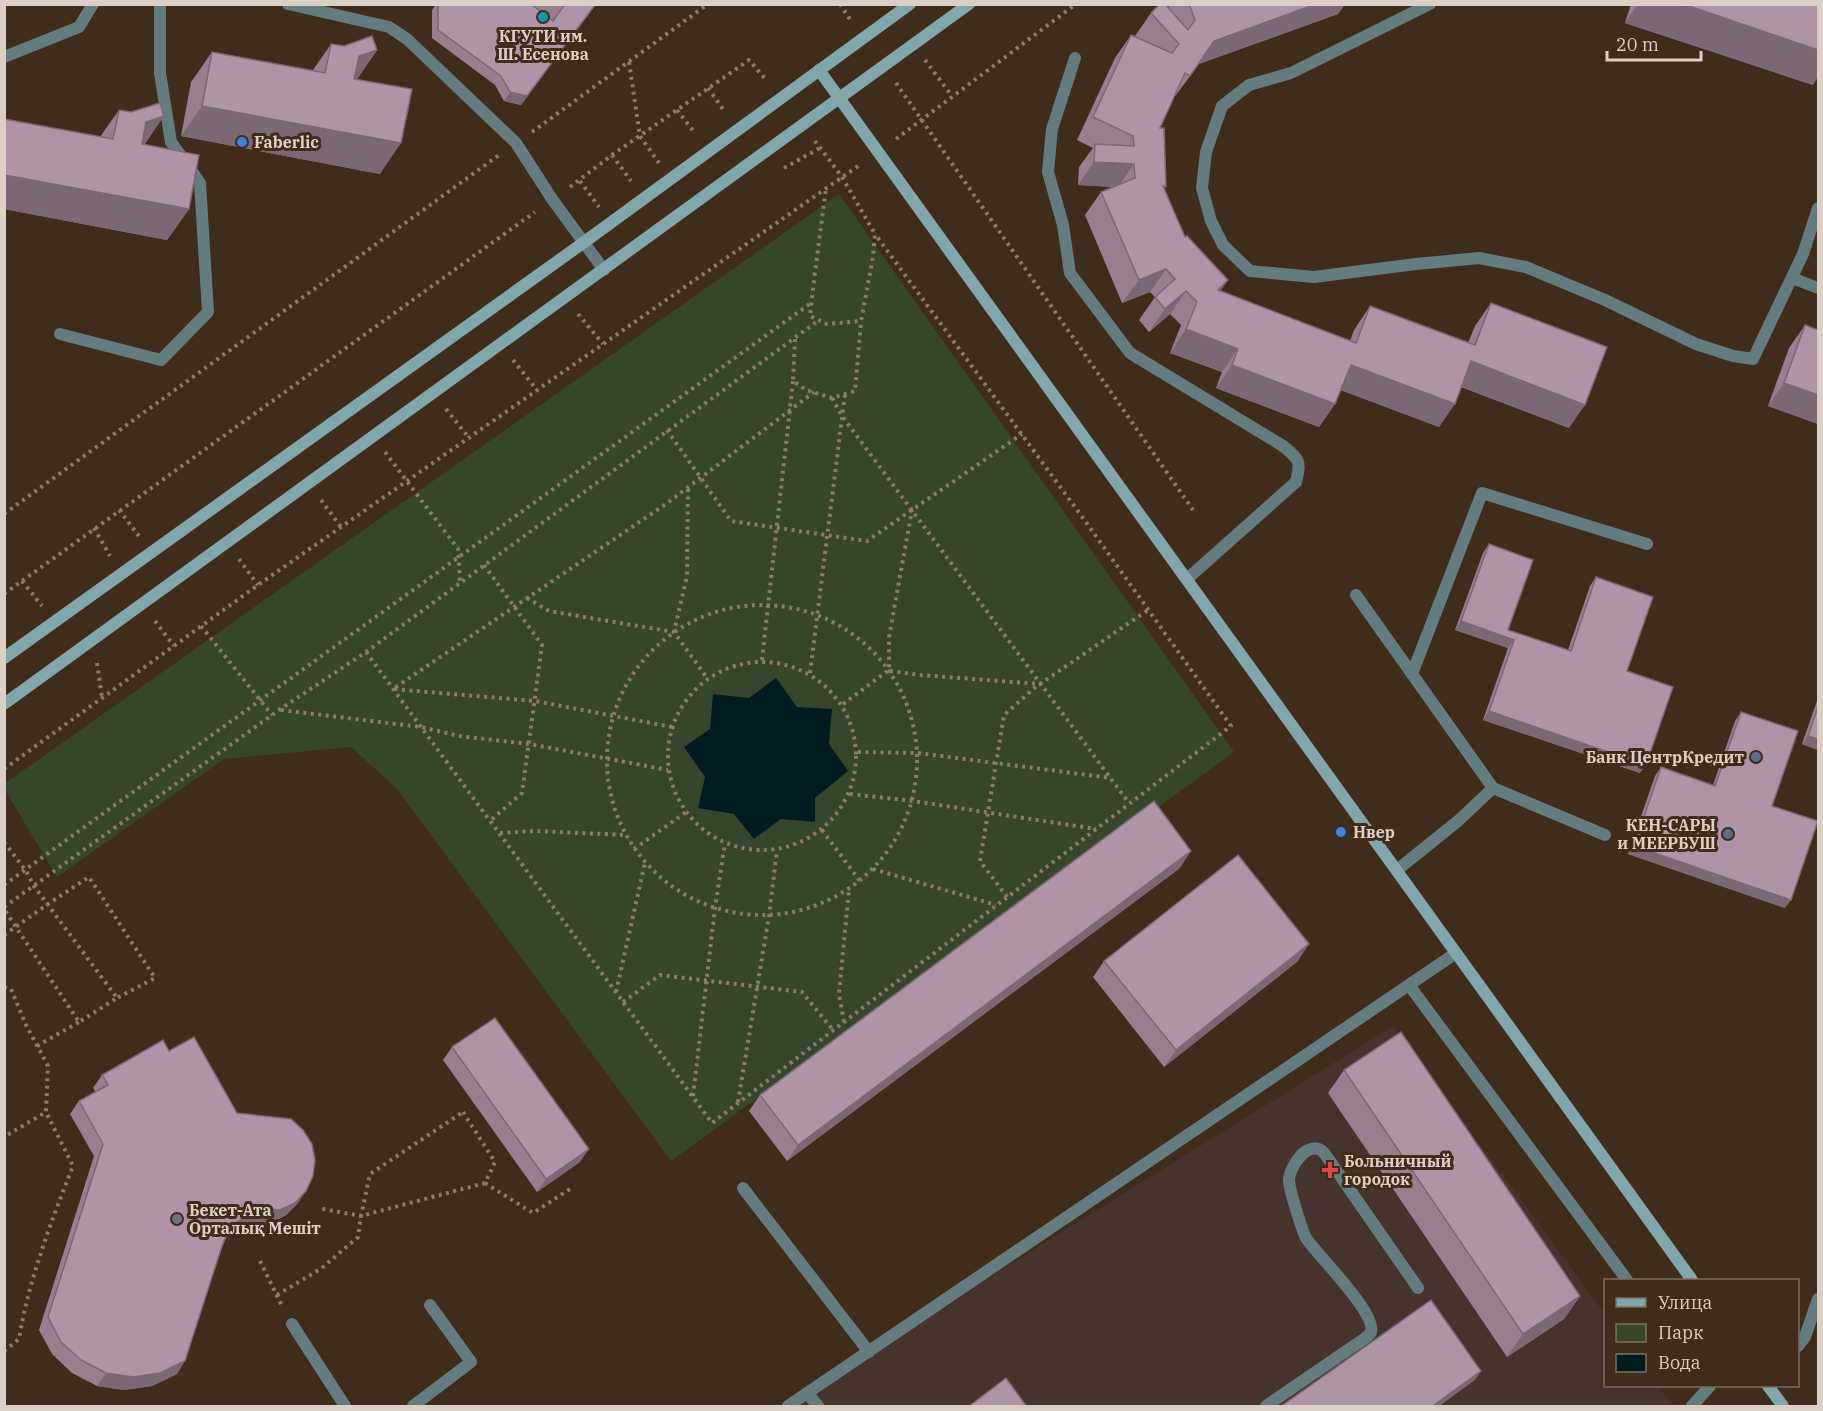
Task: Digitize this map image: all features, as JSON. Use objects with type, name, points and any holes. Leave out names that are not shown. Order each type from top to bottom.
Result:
[{"type":"main road","points":[[4,658],[584,243],[910,4]]},
{"type":"main road","points":[[4,704],[969,4]]},
{"type":"main road","points":[[819,70],[1691,1279]]},
{"type":"main road","points":[[1769,1387],[1783,1407]]},
{"type":"lane","points":[[4,57],[79,27],[93,4]]},
{"type":"lane","points":[[60,334],[161,360],[208,312],[200,183],[171,142],[160,73],[160,4]]},
{"type":"lane","points":[[288,4],[389,27],[407,39],[516,143],[552,199],[604,270]]},
{"type":"lane","points":[[1430,4],[1291,73],[1249,85],[1222,106],[1206,152],[1202,188],[1211,221],[1223,245],[1250,271],[1314,277],[1479,258],[1526,267],[1605,300],[1696,344],[1733,356],[1753,359],[1803,254],[1818,208]]},
{"type":"lane","points":[[1075,58],[1052,129],[1048,172],[1063,225],[1070,273],[1130,352],[1283,446],[1296,457],[1300,466],[1296,482],[1187,579]]},
{"type":"lane","points":[[1792,278],[1818,288]]},
{"type":"lane","points":[[1412,674],[1482,493],[1647,544]]},
{"type":"lane","points":[[1356,595],[1492,788],[1605,835]]},
{"type":"lane","points":[[1397,870],[1458,821],[1492,788]]},
{"type":"lane","points":[[788,1407],[1456,953]]},
{"type":"lane","points":[[1409,985],[1626,1279]]},
{"type":"lane","points":[[1266,1407],[1361,1341],[1371,1331],[1371,1324],[1357,1299],[1306,1237],[1289,1180],[1294,1166],[1305,1151],[1316,1148],[1322,1150],[1418,1288]]},
{"type":"lane","points":[[743,1188],[869,1352]]},
{"type":"lane","points":[[1799,1344],[1805,1336],[1818,1299]]},
{"type":"lane","points":[[413,1407],[471,1362],[430,1305]]},
{"type":"lane","points":[[292,1324],[345,1407]]},
{"type":"lane","points":[[1692,1407],[1707,1387]]},
{"type":"lane","points":[[807,1393],[818,1407]]},
{"type":"path","points":[[4,514],[708,4]]},
{"type":"path","points":[[840,4],[864,38]]},
{"type":"path","points":[[4,769],[258,585],[879,151],[1076,4]]},
{"type":"path","points":[[4,594],[580,181],[612,155],[749,60]]},
{"type":"path","points":[[629,62],[640,136],[660,165]]},
{"type":"path","points":[[885,66],[1193,510]]},
{"type":"path","points":[[708,88],[729,117]]},
{"type":"path","points":[[677,110],[699,138]]},
{"type":"path","points":[[612,155],[634,184]]},
{"type":"path","points":[[366,652],[712,1123],[1231,726],[1022,434],[875,234],[842,177]]},
{"type":"path","points":[[580,181],[600,208]]},
{"type":"path","points":[[826,188],[810,316],[827,324],[861,321]]},
{"type":"path","points":[[793,381],[806,390],[832,398],[855,391],[861,321],[875,234]]},
{"type":"path","points":[[4,885],[812,302]]},
{"type":"path","points":[[577,314],[603,344]]},
{"type":"path","points":[[79,1022],[4,908],[279,710],[366,652],[819,320]]},
{"type":"path","points":[[762,660],[791,410],[795,338]]},
{"type":"path","points":[[513,360],[537,390]]},
{"type":"path","points":[[393,689],[688,488],[814,392]]},
{"type":"path","points":[[810,673],[845,394]]},
{"type":"path","points":[[832,398],[842,416],[1129,804]]},
{"type":"path","points":[[446,408],[469,438]]},
{"type":"path","points":[[667,430],[731,521],[867,541],[1022,434]]},
{"type":"path","points":[[385,452],[458,549],[460,583]]},
{"type":"path","points":[[674,632],[687,576],[688,488]]},
{"type":"path","points":[[320,499],[341,527]]},
{"type":"path","points":[[119,510],[141,539]]},
{"type":"path","points":[[889,670],[889,638],[912,510]]},
{"type":"path","points":[[94,528],[112,559]]},
{"type":"path","points":[[239,559],[258,585]]},
{"type":"path","points":[[484,565],[542,645],[522,793],[490,821]]},
{"type":"path","points":[[22,581],[44,608]]},
{"type":"path","points":[[527,598],[549,611],[674,632],[707,678]]},
{"type":"path","points":[[769,605],[793,608],[816,615],[857,637],[889,670],[910,710],[918,753],[913,801],[897,838],[873,869],[849,889],[824,903],[806,909],[769,916],[742,914],[715,908],[677,891],[645,863],[634,849],[625,835],[611,798],[606,758],[608,737],[623,691],[636,669],[653,649],[674,632],[704,617],[735,607],[769,605]]},
{"type":"path","points":[[1007,897],[980,861],[1004,715],[1041,684],[1148,610]]},
{"type":"path","points":[[155,620],[174,646]]},
{"type":"path","points":[[201,626],[272,715]]},
{"type":"path","points":[[762,660],[786,664],[810,673],[843,704],[858,752],[850,794],[822,830],[801,843],[777,850],[750,850],[725,843],[703,830],[686,812],[678,799],[668,770],[668,744],[672,727],[688,696],[707,678],[733,665],[762,660]]},
{"type":"path","points":[[843,704],[889,670],[920,675],[1041,684]]},
{"type":"path","points":[[393,689],[534,701],[672,727]]},
{"type":"path","points":[[279,710],[421,727],[459,736],[529,744],[668,770]]},
{"type":"path","points":[[858,752],[918,753],[1111,778]]},
{"type":"path","points":[[850,794],[913,801],[1095,829]]},
{"type":"path","points":[[634,849],[686,812]]},
{"type":"path","points":[[822,830],[860,881]]},
{"type":"path","points":[[499,833],[536,831],[625,835]]},
{"type":"path","points":[[4,842],[117,998]]},
{"type":"path","points":[[692,1096],[725,843]]},
{"type":"path","points":[[738,1102],[769,916],[777,850]]},
{"type":"path","points":[[616,993],[645,863]]},
{"type":"path","points":[[873,869],[997,905]]},
{"type":"path","points":[[4,935],[88,877],[155,978],[37,1046]]},
{"type":"path","points":[[844,1022],[838,994],[849,889]]},
{"type":"path","points":[[623,1002],[660,975],[756,986],[802,993],[833,1030]]},
{"type":"path","points":[[4,987],[11,989],[26,1025],[48,1066],[46,1112],[73,1166],[48,1229],[24,1308],[20,1339],[4,1351]]},
{"type":"path","points":[[4,1137],[46,1112]]},
{"type":"path","points":[[277,1295],[322,1268],[358,1237],[370,1174],[463,1112],[495,1162],[485,1183]]},
{"type":"path","points":[[318,1208],[362,1216],[485,1183],[533,1213],[570,1189]]},
{"type":"path","points":[[260,1261],[292,1324]]},
{"type":"shaded area","name":"Больничный городок","points":[[1393,1026],[1604,1313],[1604,1387],[1659,1387],[1674,1406],[795,1406],[869,1352]]},
{"type":"green space","points":[[839,194],[1234,752],[671,1161],[397,789],[351,747],[224,759],[57,877],[5,790],[4,784]]},
{"type":"water","points":[[776,678],[797,707],[832,709],[829,744],[848,771],[815,798],[815,822],[781,819],[754,839],[734,814],[698,808],[705,777],[684,747],[710,729],[713,694],[749,698]]},
{"type":"building","points":[[438,4],[531,4],[553,21],[565,4],[595,5],[527,96],[510,92],[501,76],[438,30]]},
{"type":"building","points":[[1160,4],[1165,4],[1188,30],[1195,20],[1189,4],[1316,4],[1214,41],[1190,76],[1185,73],[1160,128],[1164,128],[1166,186],[1163,186],[1185,237],[1187,236],[1228,280],[1218,290],[1356,343],[1370,306],[1475,345],[1491,303],[1607,347],[1585,405],[1471,361],[1455,404],[1351,365],[1335,404],[1232,365],[1238,349],[1186,329],[1197,302],[1186,291],[1165,309],[1155,297],[1175,279],[1166,269],[1139,280],[1101,192],[1135,178],[1134,164],[1094,162],[1095,144],[1134,146],[1133,136],[1093,117],[1131,35],[1172,53],[1179,44],[1151,13]]},
{"type":"building","points":[[1683,4],[1818,4],[1818,50]]},
{"type":"building","points":[[372,36],[377,50],[359,56],[354,79],[412,89],[401,143],[202,106],[212,52],[325,73],[331,44],[344,46]]},
{"type":"building","points":[[160,103],[164,116],[146,122],[142,144],[199,155],[189,209],[4,175],[4,119],[113,139],[119,110],[131,112]]},
{"type":"building","points":[[1805,325],[1818,330],[1818,395],[1784,383]]},
{"type":"building","points":[[1489,544],[1533,560],[1508,630],[1571,651],[1596,577],[1653,597],[1627,671],[1673,687],[1646,765],[1489,711],[1514,640],[1461,621]]},
{"type":"building","points":[[1818,707],[1818,739],[1808,736]]},
{"type":"building","points":[[1741,712],[1798,731],[1772,806],[1818,821],[1791,900],[1634,846],[1661,767],[1715,786]]},
{"type":"building","points":[[1154,801],[1191,851],[798,1145],[760,1095]]},
{"type":"building","points":[[1238,855],[1309,944],[1176,1050],[1104,961]]},
{"type":"building","points":[[495,1018],[589,1149],[546,1179],[452,1047]]},
{"type":"building","points":[[1401,1032],[1580,1296],[1523,1334],[1344,1070]]},
{"type":"building","name":"Бекет-Ата Орталық Мешіт","points":[[194,1037],[237,1113],[291,1119],[303,1130],[312,1144],[315,1160],[313,1176],[306,1191],[295,1203],[280,1210],[265,1209],[251,1213],[238,1221],[228,1232],[185,1361],[160,1373],[133,1377],[106,1373],[81,1360],[61,1342],[48,1317],[103,1144],[79,1101],[108,1085],[102,1075],[163,1040],[169,1051]]},
{"type":"building","points":[[1431,1300],[1481,1371],[1431,1407],[1280,1407]]},
{"type":"building","points":[[1006,1378],[1027,1407],[968,1407]]},
{"type":"place","name":"КГУТИ им. Ш. Есенова","points":[[543,17]]},
{"type":"place","name":"Faberlic","points":[[242,142]]},
{"type":"place","name":"Банк ЦентрКредит","points":[[1756,757]]},
{"type":"place","name":"Нвер","points":[[1341,832]]},
{"type":"place","name":"КЕН-САРЫ и МЕЕРБУШ","points":[[1728,834]]},
{"type":"place","name":"Больничный городок","points":[[1330,1170]]},
{"type":"place","name":"Бекет-Ата Орталық Мешіт","points":[[177,1219]]}]
